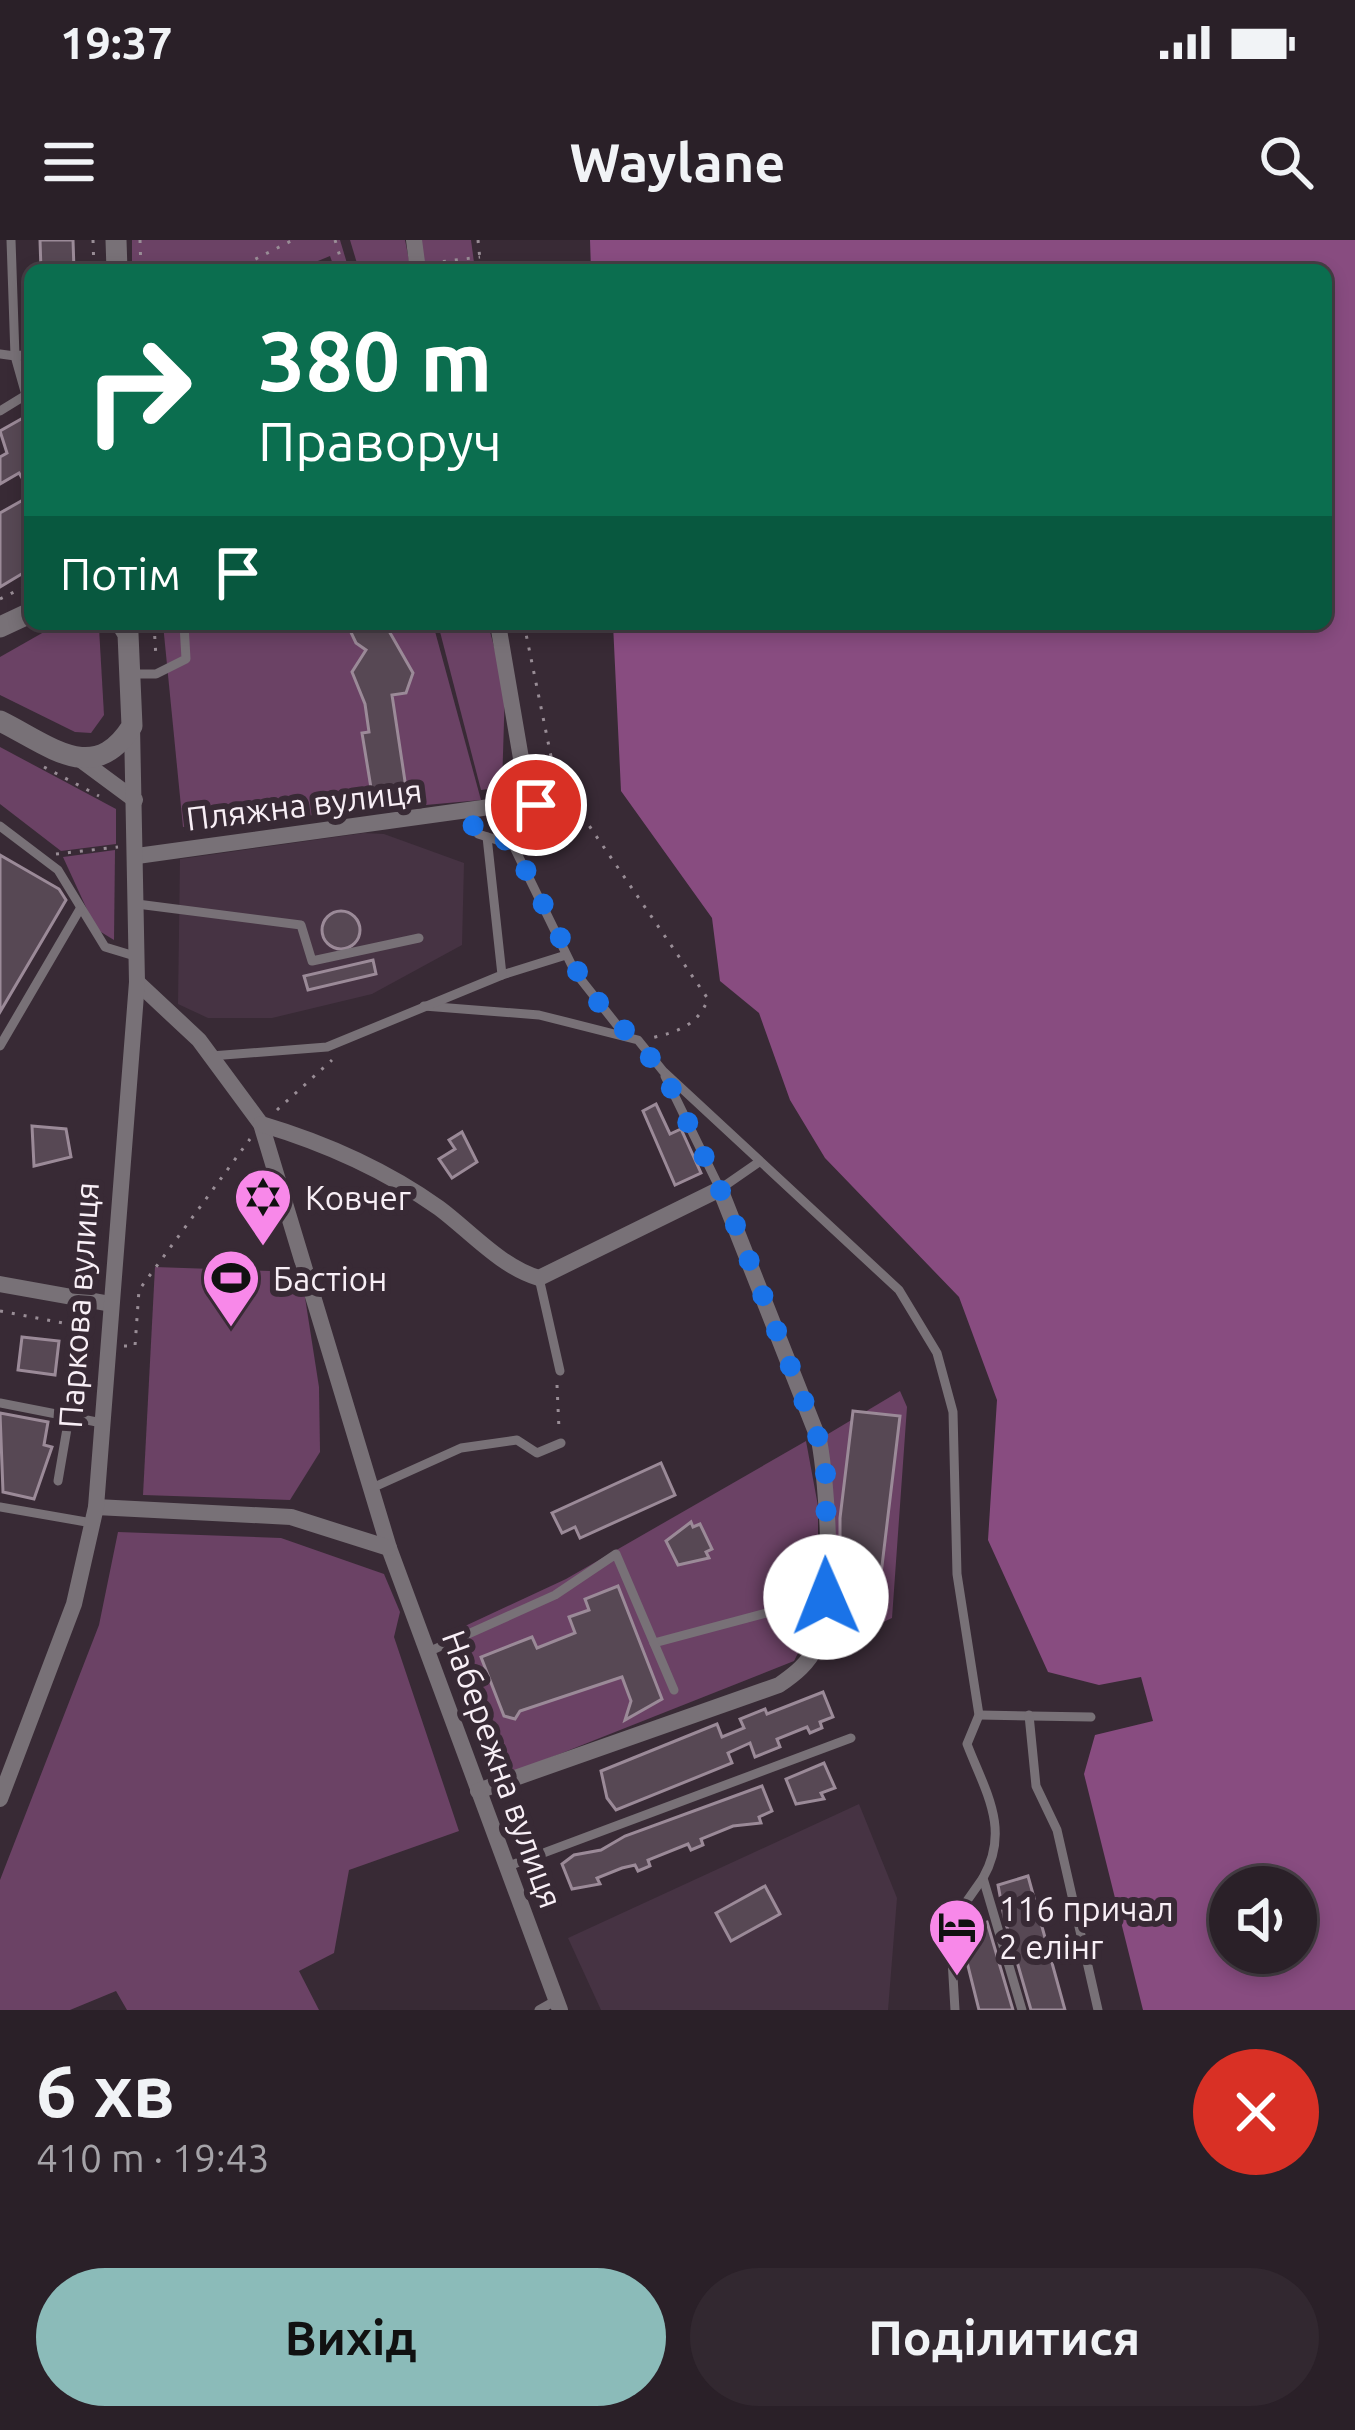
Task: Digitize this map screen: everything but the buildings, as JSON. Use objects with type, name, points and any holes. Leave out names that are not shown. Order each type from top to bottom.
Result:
[{"type":"street","points":[[81,760],[110,753],[132,726],[126,630]]},
{"type":"street","name":"Пляжна вулиця","points":[[136,856],[505,805],[522,784],[520,730],[499,630]]},
{"type":"street","points":[[0,721],[81,760],[135,800]]},
{"type":"street","name":"Паркова вулиця","points":[[0,1799],[74,1604],[94,1515],[137,982],[132,726]]},
{"type":"street","name":"Набережна вулиця","points":[[137,982],[212,1056],[260,1124],[389,1548],[552,2007]]},
{"type":"street","points":[[260,1124],[314,1140],[368,1166],[439,1208],[517,1270],[539,1278],[720,1190],[819,1440],[826,1476],[826,1597],[819,1642],[801,1670],[778,1685],[478,1791]]},
{"type":"street","points":[[0,1284],[111,1304]]},
{"type":"street","points":[[94,1515],[291,1517],[389,1548]]},
{"type":"lane","points":[[11,240],[15,356],[24,386]]},
{"type":"lane","points":[[0,354],[24,355]]},
{"type":"lane","points":[[130,674],[156,674],[186,659],[184,630]]},
{"type":"lane","points":[[469,813],[474,831],[513,845],[566,955],[624,1034]]},
{"type":"lane","points":[[0,826],[42,855],[66,879],[105,947],[137,957]]},
{"type":"lane","points":[[487,837],[502,975]]},
{"type":"lane","points":[[137,904],[301,925],[311,962],[419,938]]},
{"type":"lane","points":[[0,1046],[80,909]]},
{"type":"lane","points":[[212,1056],[327,1047],[502,975],[566,955]]},
{"type":"lane","points":[[424,1006],[539,1015],[638,1040],[663,1071],[759,1162],[883,1272],[937,1353],[956,1432],[957,1574],[979,1715],[967,1744],[998,1831],[997,1852],[950,1925],[955,2010]]},
{"type":"lane","points":[[663,1071],[720,1190],[759,1162]]},
{"type":"lane","points":[[539,1278],[560,1371]]},
{"type":"lane","points":[[0,1403],[102,1423]]},
{"type":"lane","points":[[58,1481],[75,1418]]},
{"type":"lane","points":[[372,1488],[461,1448],[518,1440],[537,1453],[561,1443]]},
{"type":"lane","points":[[0,1507],[94,1515]]},
{"type":"lane","points":[[428,1652],[555,1595],[616,1554],[674,1690]]},
{"type":"lane","points":[[653,1643],[826,1597]]},
{"type":"lane","points":[[979,1715],[1090,1717]]},
{"type":"lane","points":[[1029,1715],[1036,1786],[1058,1830],[1098,2010]]},
{"type":"lane","points":[[506,1867],[851,1738]]},
{"type":"lane","points":[[983,1878],[1022,2010]]},
{"type":"path","points":[[246,264],[292,240]]},
{"type":"path","points":[[478,240],[481,264]]},
{"type":"path","points":[[437,264],[480,257]]},
{"type":"path","points":[[154,630],[156,674]]},
{"type":"path","points":[[525,630],[563,791],[708,999],[702,1016],[676,1033],[638,1040]]},
{"type":"path","points":[[40,765],[101,796]]},
{"type":"path","points":[[530,801],[536,805],[571,786]]},
{"type":"path","points":[[520,808],[530,801],[533,787]]},
{"type":"path","points":[[42,855],[118,847]]},
{"type":"path","points":[[135,1346],[140,1290],[260,1124],[334,1058]]},
{"type":"path","points":[[0,1311],[79,1326],[89,1342],[75,1418]]},
{"type":"path","points":[[560,1371],[561,1443]]},
{"type":"shaded area","points":[[132,240],[340,240],[347,264],[333,264],[330,256],[311,264],[132,264]]},
{"type":"shaded area","points":[[350,240],[405,240],[410,264],[357,264]]},
{"type":"shaded area","points":[[418,240],[471,240],[474,264],[421,264]]},
{"type":"shaded area","points":[[590,240],[1355,240],[1355,2010],[1143,2010],[1084,1774],[1095,1735],[1153,1721],[1141,1677],[1099,1685],[1048,1672],[988,1540],[997,1400],[959,1297],[825,1158],[790,1100],[759,1013],[720,981],[712,918],[621,791],[613,630],[1332,630],[1332,264],[591,264]]},
{"type":"shaded area","points":[[47,630],[99,630],[104,715],[91,733],[75,732],[0,695],[0,657]]},
{"type":"shaded area","points":[[164,630],[435,630],[481,800],[183,827]]},
{"type":"shaded area","points":[[440,630],[490,630],[505,688],[502,787],[481,790]]},
{"type":"shaded area","points":[[0,747],[116,809],[116,844],[61,851],[0,804]]},
{"type":"shaded area","points":[[384,834],[464,863],[462,945],[372,994],[272,1018],[208,1018],[178,1004],[180,859]]},
{"type":"shaded area","points":[[115,850],[114,940],[96,929],[63,857]]},
{"type":"shaded area","name":"Бастіон","points":[[155,1267],[301,1272],[319,1387],[320,1452],[290,1500],[143,1495]]},
{"type":"shaded area","points":[[900,1391],[907,1407],[892,1618],[825,1649],[832,1561],[823,1437]]},
{"type":"shaded area","points":[[806,1441],[818,1506],[818,1614],[794,1661],[509,1774],[450,1633],[566,1579]]},
{"type":"shaded area","points":[[118,1532],[281,1538],[384,1574],[400,1612],[394,1637],[459,1831],[349,1870],[334,1953],[299,1971],[319,2010],[127,2010],[116,1991],[70,2010],[0,2010],[0,1880],[99,1625]]},
{"type":"shaded area","points":[[859,1804],[897,1898],[888,2010],[601,2010],[568,1938]]},
{"type":"place","name":"Ковчег","points":[[263,1248]]},
{"type":"place","name":"Бастіон","points":[[231,1329]]},
{"type":"place","name":"116 причал 2 елінг","points":[[957,1978]]},
{"type":"route","points":[[536,805],[530,801],[506,813],[469,818],[474,831],[483,837],[502,838],[513,845],[587,990],[663,1071],[728,1206],[819,1440],[826,1476],[826,1597]]}]
